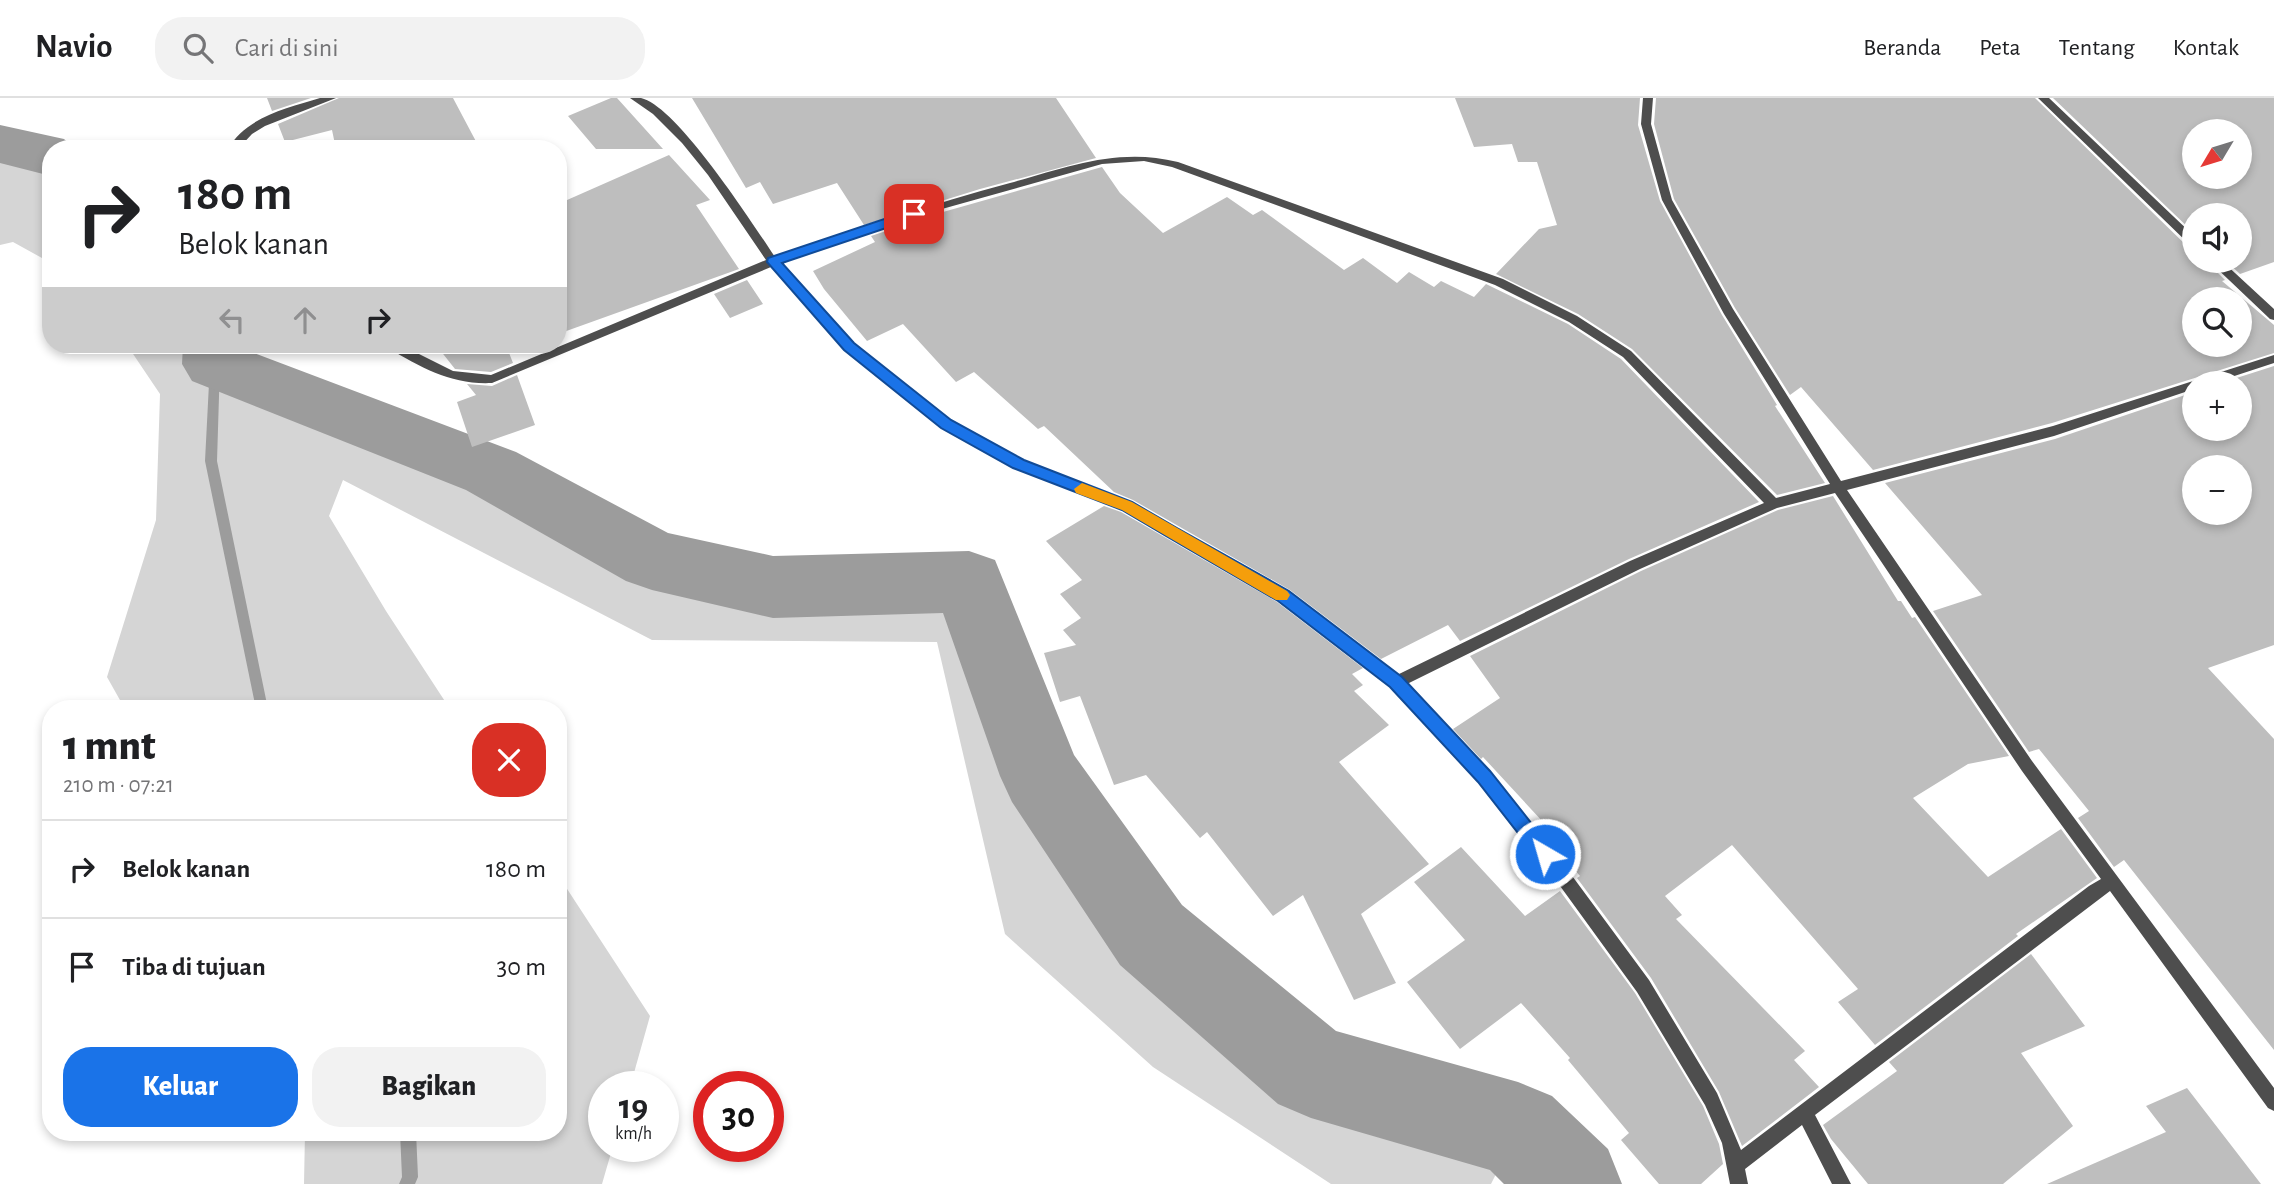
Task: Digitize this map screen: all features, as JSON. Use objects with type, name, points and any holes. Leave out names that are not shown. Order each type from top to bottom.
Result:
[{"type":"street","points":[[238,140],[254,127],[331,98]]},
{"type":"street","points":[[635,98],[657,112],[686,141],[712,173],[773,262],[849,347],[946,424],[1018,464],[1127,506],[1283,596],[1396,682],[1484,776],[1561,874],[1643,986],[1711,1099],[1731,1142],[1739,1184]]},
{"type":"street","points":[[1648,98],[1646,124],[1667,200],[1728,311],[1838,487],[2027,766],[2274,1102]]},
{"type":"street","points":[[2043,98],[2182,231]]},
{"type":"street","points":[[567,348],[773,262],[938,206],[1102,161],[1144,158],[1174,164],[1499,282],[1573,319],[1627,355],[1774,503]]},
{"type":"street","points":[[2228,273],[2274,316]]},
{"type":"street","points":[[409,354],[449,376],[473,380],[492,379],[552,354]]},
{"type":"street","points":[[2237,371],[2274,359]]},
{"type":"street","points":[[1396,682],[1635,565],[1774,503],[2054,431],[2182,389]]},
{"type":"street","points":[[1737,1164],[2095,891],[2113,881]]},
{"type":"street","points":[[1805,1113],[1843,1184]]},
{"type":"shaded area","points":[[0,144],[42,152],[42,258],[13,242],[0,245]]},
{"type":"shaded area","points":[[133,354],[216,354],[215,364],[491,471],[652,560],[773,587],[969,582],[1041,776],[1151,935],[1311,1071],[1518,1130],[1491,1184],[1331,1184],[1153,1067],[1005,934],[937,642],[652,640],[343,480],[329,516],[444,700],[120,700],[107,677],[156,520],[160,394]]},
{"type":"shaded area","points":[[567,889],[650,1016],[635,1071],[588,1071],[588,1162],[608,1162],[602,1184],[304,1184],[305,1141],[567,1141]]},
{"type":"building","points":[[267,98],[311,98],[272,111]]},
{"type":"building","points":[[339,98],[453,98],[475,140],[334,140],[332,130],[284,140],[278,124]]},
{"type":"building","points":[[617,98],[663,149],[596,149],[568,116]]},
{"type":"building","points":[[692,98],[1056,98],[1096,158],[980,189],[864,225],[837,183],[773,204],[760,182],[746,188]]},
{"type":"building","points":[[1455,98],[1640,98],[1638,125],[1660,201],[1722,315],[1777,405],[1775,406],[1825,483],[1777,495],[1632,349],[1578,314],[1496,274],[1539,229],[1557,225],[1537,162],[1518,162],[1512,144],[1474,147]]},
{"type":"building","points":[[1656,98],[2035,98],[2182,241],[2182,273],[2218,273],[2229,287],[2182,287],[2182,357],[2252,357],[2252,306],[2274,325],[2274,353],[2217,371],[2182,371],[2182,382],[2052,423],[1873,470],[1801,387],[1790,395],[1735,308],[1674,199],[1654,124]]},
{"type":"building","points":[[2053,98],[2274,98],[2274,262],[2252,270],[2252,203],[2182,203],[2182,222]]},
{"type":"building","points":[[669,155],[710,200],[696,205],[739,269],[567,331],[567,200]]},
{"type":"building","points":[[1102,167],[1120,193],[1163,233],[1227,197],[1253,215],[1262,210],[1344,270],[1363,258],[1397,283],[1409,272],[1434,287],[1441,281],[1474,297],[1486,284],[1568,324],[1621,359],[1759,502],[1629,559],[1460,641],[1448,625],[1381,659],[1290,590],[1133,500],[1114,492],[1044,426],[1038,429],[974,372],[956,382],[903,324],[867,341],[824,289],[813,271],[875,242],[871,236],[943,212]]},
{"type":"building","points":[[747,280],[763,304],[730,318],[714,294]]},
{"type":"building","points":[[443,354],[510,354],[513,363],[491,372],[455,369]]},
{"type":"building","points":[[2274,366],[2274,645],[2208,668],[2274,739],[2274,1050],[2124,860],[2114,867],[2078,818],[2089,811],[2039,749],[2029,752],[1933,611],[1982,595],[1885,483],[2055,439],[2182,396],[2182,441],[2252,441],[2252,373]]},
{"type":"building","points":[[517,375],[535,425],[472,447],[457,402],[476,395],[467,384],[492,386]]},
{"type":"building","points":[[1833,496],[1898,601],[1901,601],[1912,618],[1915,617],[2009,756],[1968,764],[1913,798],[1988,877],[2061,829],[2097,878],[2016,934],[2018,936],[1875,1045],[1838,1002],[1858,989],[1732,845],[1665,896],[1682,915],[1676,919],[1805,1051],[1794,1060],[1819,1087],[1742,1146],[1719,1092],[1651,978],[1577,878],[1580,876],[1537,827],[1543,822],[1453,729],[1500,698],[1470,656],[1641,571],[1778,510]]},
{"type":"building","points":[[1104,506],[1121,512],[1277,602],[1363,668],[1352,674],[1363,685],[1354,691],[1389,725],[1339,762],[1429,864],[1361,914],[1396,983],[1354,1000],[1303,895],[1273,916],[1207,832],[1200,838],[1146,775],[1114,785],[1080,696],[1060,702],[1044,653],[1076,645],[1063,630],[1081,618],[1060,594],[1082,580],[1046,541]]},
{"type":"building","points":[[1461,847],[1525,916],[1560,891],[1635,993],[1703,1106],[1719,1144],[1723,1164],[1701,1184],[1659,1184],[1621,1140],[1629,1133],[1568,1060],[1570,1058],[1521,1003],[1460,1049],[1407,982],[1465,940],[1414,882]]},
{"type":"building","points":[[2031,954],[2085,1026],[2021,1053],[2073,1126],[2003,1184],[1868,1184],[1831,1139],[1823,1125],[1897,1071],[1889,1062]]},
{"type":"building","points":[[2187,1088],[2261,1184],[2047,1184],[2166,1132],[2146,1106]]},
{"type":"waterway","points":[[0,144],[42,152]]},
{"type":"waterway","points":[[216,354],[215,364],[491,471],[652,560],[773,587],[969,582],[1041,776],[1151,935],[1311,1071],[1518,1130],[1573,1184]]},
{"type":"waterway","points":[[215,364],[211,461],[260,700]]},
{"type":"waterway","points":[[407,1184],[410,1177],[408,1141]]},
{"type":"slow traffic","points":[[1082,489],[1127,506],[1282,595]]},
{"type":"route","points":[[914,214],[773,262],[849,347],[946,424],[1018,464],[1127,506],[1283,596],[1396,682],[1484,776],[1545,854]]}]
